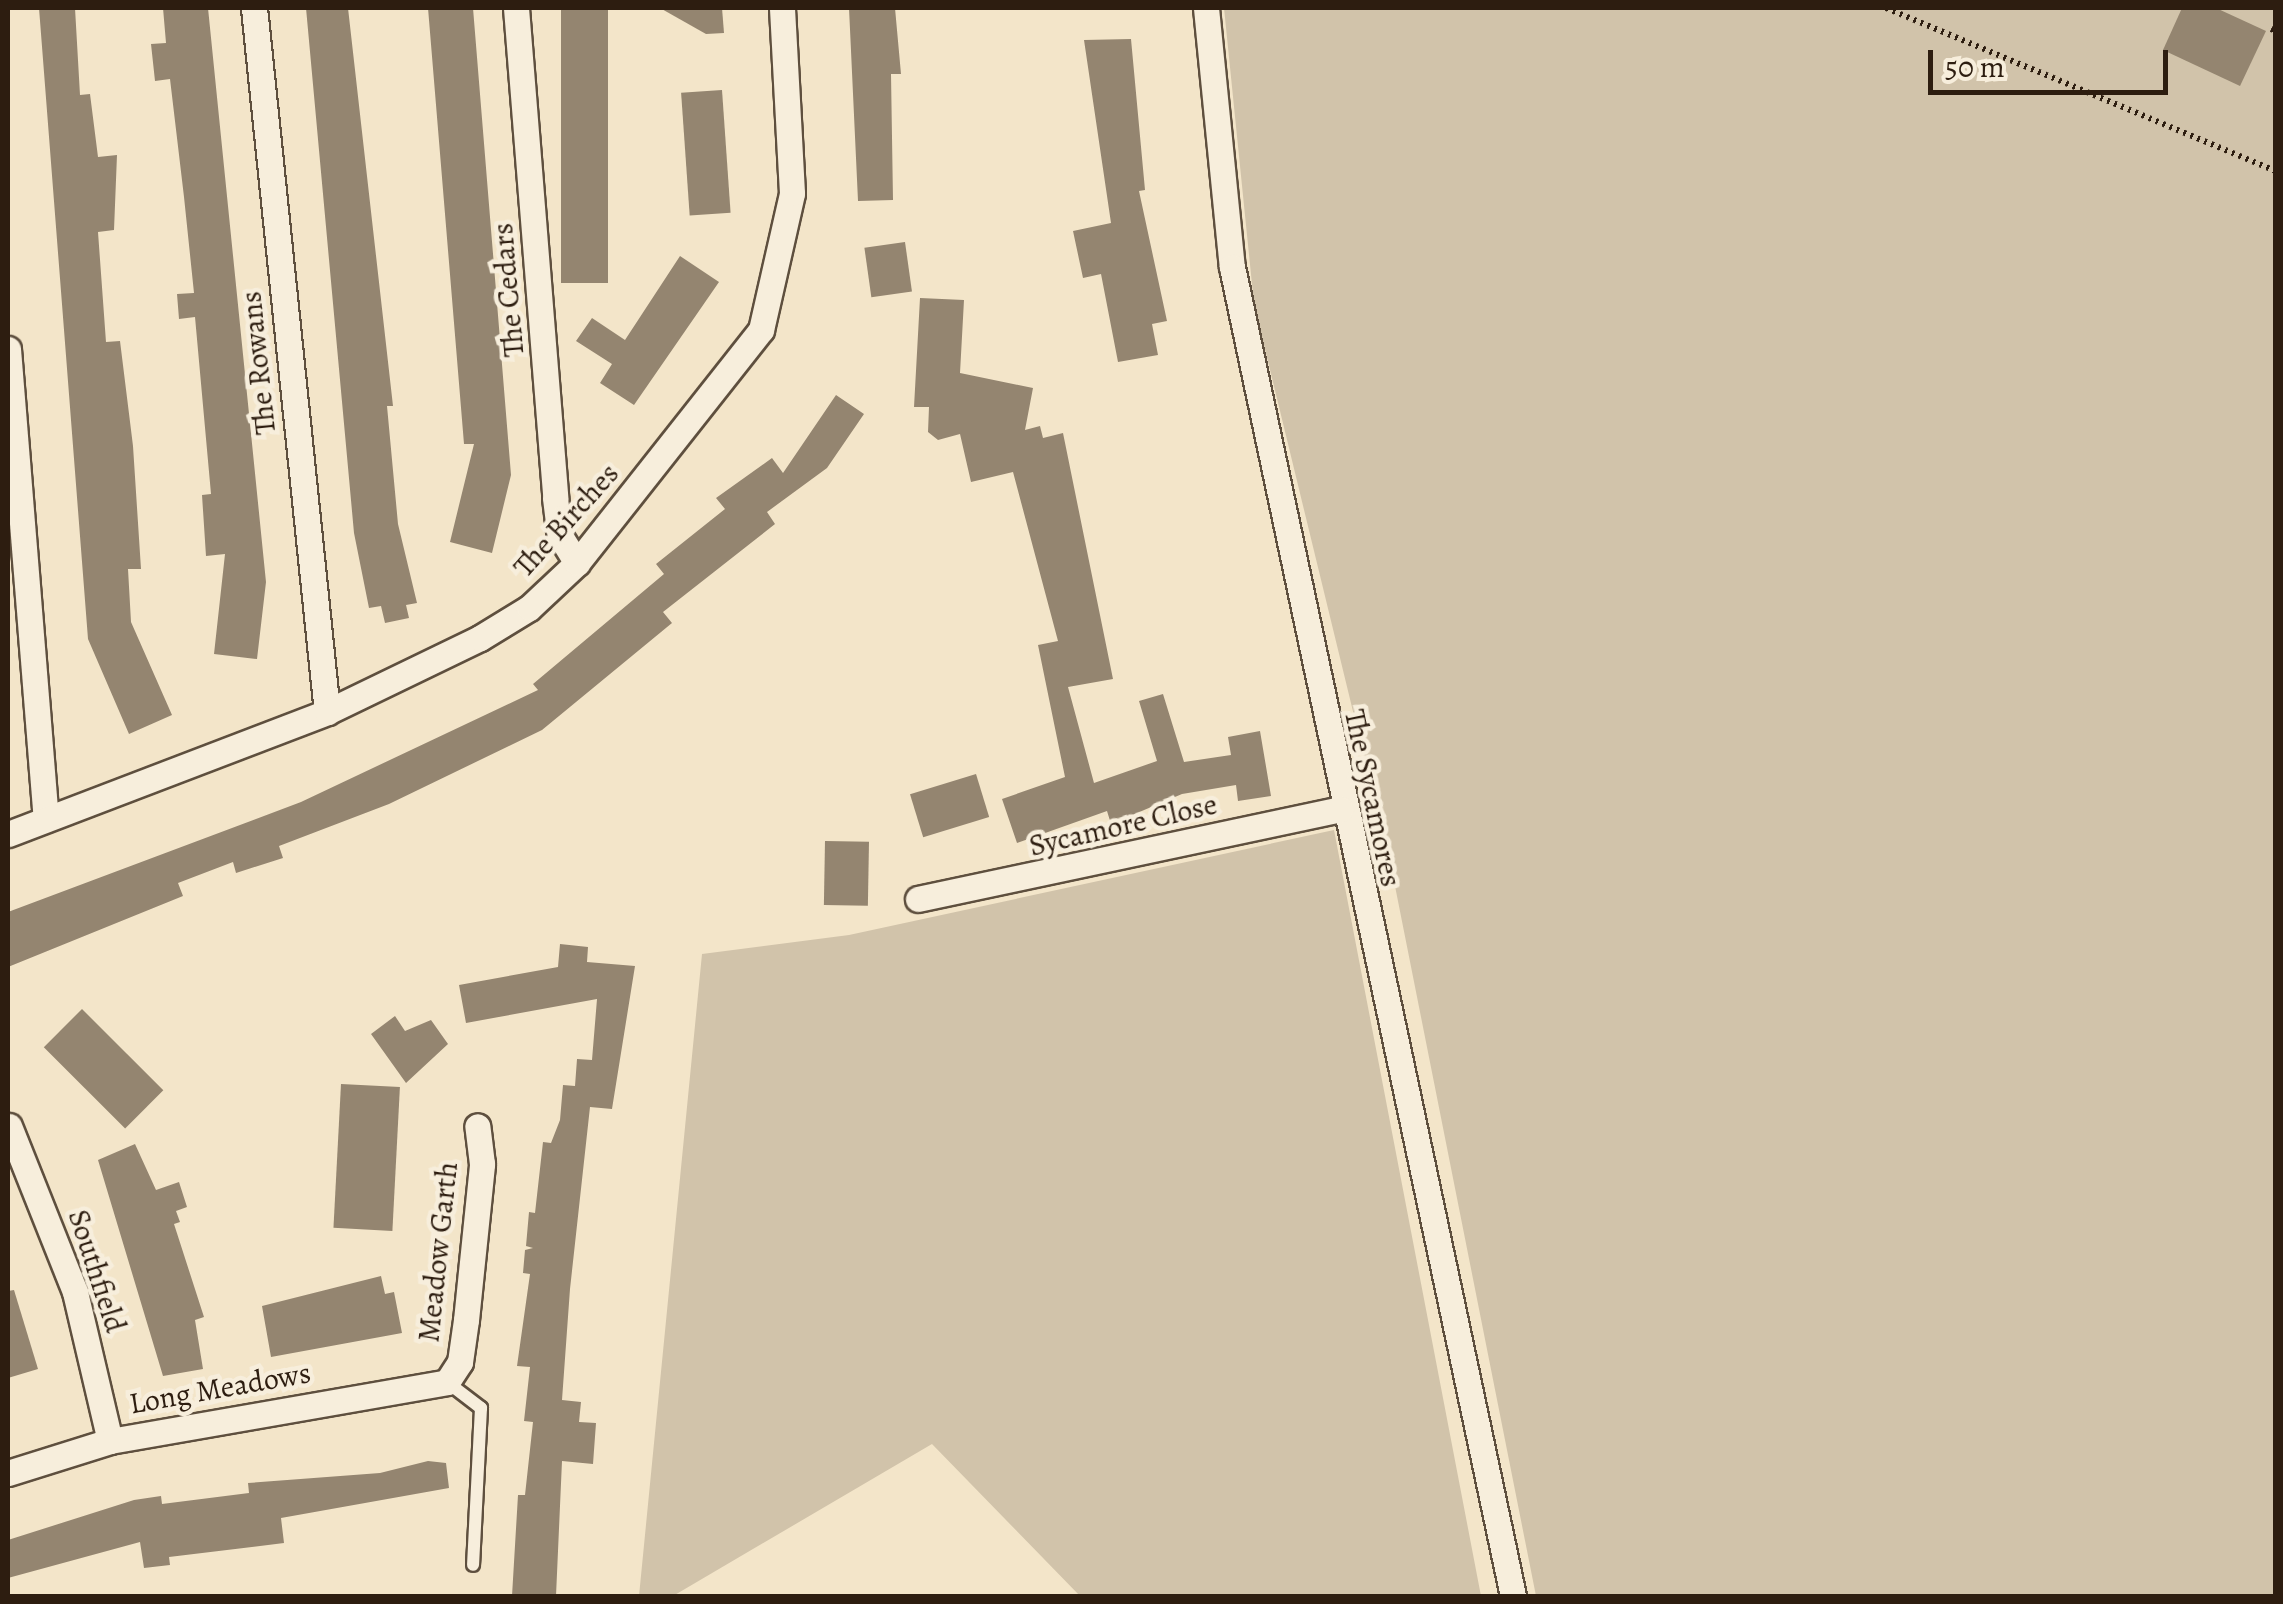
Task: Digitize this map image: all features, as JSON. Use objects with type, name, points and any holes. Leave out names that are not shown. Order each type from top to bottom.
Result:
[{"type":"street","name":"The Rowans","points":[[254,8],[327,712]]},
{"type":"street","name":"The Cedars","points":[[516,8],[555,498],[560,536],[577,563]]},
{"type":"street","name":"The Birches","points":[[8,834],[327,712],[480,638],[529,608],[577,563],[760,330],[792,192],[782,8]]},
{"type":"street","name":"The Sycamores","points":[[1206,8],[1232,267],[1342,809],[1513,1596]]},
{"type":"street","points":[[8,349],[46,818]]},
{"type":"street","name":"Sycamore Close","points":[[918,899],[1342,809]]},
{"type":"street","name":"Southfield","points":[[9,1126],[75,1292],[110,1441]]},
{"type":"street","name":"Meadow Garth","points":[[447,1382],[460,1362],[466,1320],[482,1164],[477,1126]]},
{"type":"street","name":"Long Meadows","points":[[8,1472],[110,1441],[447,1382]]},
{"type":"lane","points":[[447,1382],[482,1408],[472,1565]]},
{"type":"path","points":[[1886,8],[2276,171]]},
{"type":"shaded area","points":[[1224,8],[2275,8],[2275,1596],[1536,1596],[1393,876],[1254,304]]},
{"type":"shaded area","points":[[1334,830],[1481,1596],[1080,1596],[932,1444],[673,1596],[639,1596],[702,954],[849,935]]},
{"type":"building","points":[[39,8],[75,8],[80,95],[90,94],[98,157],[117,155],[114,230],[98,232],[106,342],[120,341],[133,446],[141,569],[128,569],[131,622],[172,715],[129,734],[88,639]]},
{"type":"building","points":[[163,8],[208,8],[266,582],[257,659],[214,654],[225,554],[206,556],[202,495],[211,494],[195,317],[179,319],[177,294],[194,293],[170,79],[155,81],[151,44],[166,43]]},
{"type":"building","points":[[306,8],[348,8],[393,406],[387,406],[398,524],[417,603],[406,605],[409,618],[385,623],[381,606],[369,608],[354,533]]},
{"type":"building","points":[[428,8],[473,8],[511,475],[492,553],[450,542],[474,444],[464,444]]},
{"type":"building","points":[[561,8],[608,8],[608,283],[561,283]]},
{"type":"building","points":[[660,8],[722,8],[724,33],[706,34]]},
{"type":"building","points":[[849,8],[895,8],[901,74],[891,74],[893,200],[858,201]]},
{"type":"building","points":[[2182,8],[2216,8],[2266,31],[2240,86],[2163,50]]},
{"type":"building","points":[[1131,39],[1145,190],[1139,191],[1167,321],[1152,324],[1158,355],[1118,362],[1101,274],[1083,278],[1073,231],[1111,223],[1084,40]]},
{"type":"building","points":[[722,90],[731,213],[690,216],[681,93]]},
{"type":"building","points":[[905,242],[912,292],[871,297],[864,248]]},
{"type":"building","points":[[680,256],[719,282],[634,405],[600,383],[612,364],[576,341],[592,318],[625,340]]},
{"type":"building","points":[[920,298],[964,300],[960,373],[1033,388],[1025,430],[1040,426],[1043,438],[1063,433],[1113,679],[1068,687],[1094,783],[1157,761],[1139,701],[1163,694],[1184,762],[1231,755],[1228,737],[1260,731],[1271,796],[1238,801],[1236,785],[1182,794],[1111,824],[1107,811],[1017,843],[1002,799],[1065,777],[1038,645],[1058,641],[1013,472],[971,482],[960,434],[938,440],[928,432],[929,407],[914,407]]},
{"type":"building","points":[[836,395],[864,414],[827,468],[767,512],[775,524],[663,612],[672,623],[542,730],[389,804],[279,846],[283,858],[236,873],[233,862],[178,883],[183,896],[8,967],[8,912],[301,802],[538,690],[533,684],[664,574],[656,564],[725,509],[716,498],[772,458],[783,473]]},
{"type":"building","points":[[976,774],[989,817],[923,837],[910,794]]},
{"type":"building","points":[[825,841],[869,842],[868,906],[824,905]]},
{"type":"building","points":[[560,944],[588,947],[587,962],[635,966],[612,1109],[590,1107],[570,1289],[562,1400],[581,1402],[579,1422],[596,1423],[593,1464],[562,1461],[556,1596],[512,1596],[518,1495],[525,1495],[533,1422],[524,1421],[530,1367],[517,1366],[530,1274],[523,1273],[525,1250],[533,1248],[526,1246],[529,1212],[535,1213],[543,1142],[551,1143],[560,1120],[563,1085],[575,1086],[577,1059],[592,1060],[597,999],[466,1023],[459,985],[558,967]]},
{"type":"building","points":[[82,1009],[163,1090],[125,1129],[44,1047]]},
{"type":"building","points":[[395,1016],[405,1031],[431,1020],[448,1044],[406,1083],[371,1034]]},
{"type":"building","points":[[341,1084],[400,1087],[392,1231],[333,1228]]},
{"type":"building","points":[[135,1144],[156,1190],[179,1182],[187,1207],[176,1211],[180,1222],[174,1224],[204,1317],[195,1320],[203,1369],[163,1376],[98,1160]]},
{"type":"building","points":[[381,1276],[385,1294],[394,1292],[402,1333],[271,1357],[262,1306]]},
{"type":"building","points":[[14,1290],[38,1369],[8,1378],[8,1291]]},
{"type":"building","points":[[428,1461],[446,1463],[449,1488],[281,1518],[284,1543],[169,1557],[170,1565],[144,1568],[140,1542],[8,1578],[8,1540],[134,1500],[161,1496],[162,1504],[249,1493],[248,1483],[380,1473]]}]
